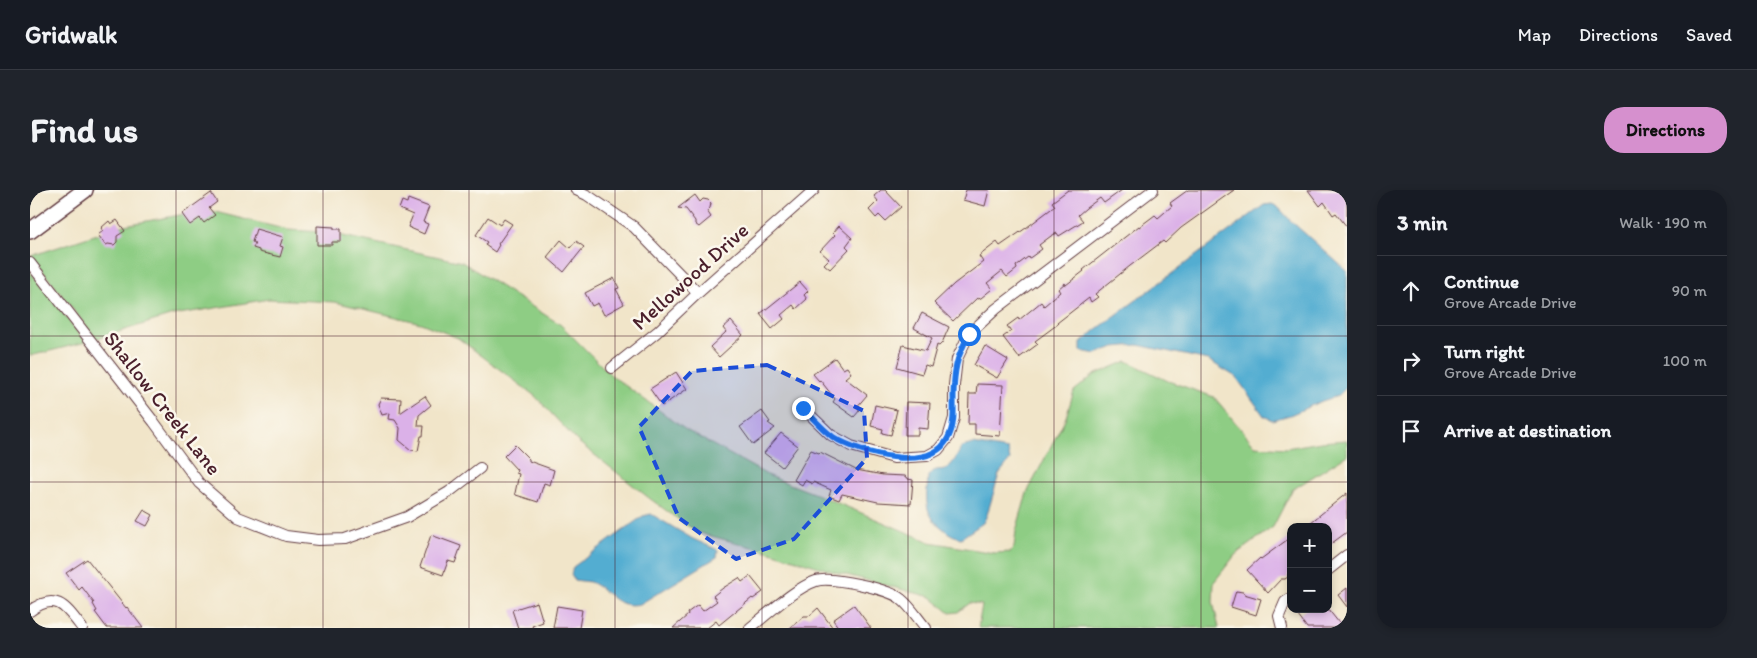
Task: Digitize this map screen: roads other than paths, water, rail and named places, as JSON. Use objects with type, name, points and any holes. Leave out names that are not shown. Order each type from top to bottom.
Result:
[{"type":"street","points":[[30,231],[85,190]]},
{"type":"street","points":[[576,190],[634,227],[698,293]]},
{"type":"street","name":"Mellowood Drive","points":[[612,368],[657,332],[814,190]]},
{"type":"street","points":[[803,408],[831,435],[851,446],[894,458],[927,456],[938,450],[948,438],[954,418],[954,386],[957,359],[969,334],[996,310],[1153,190]]},
{"type":"street","name":"Shallow Creek Lane","points":[[30,263],[199,483],[238,517],[286,536],[318,540],[345,539],[407,517],[449,492],[480,468]]},
{"type":"street","points":[[1331,568],[1347,555]]},
{"type":"street","points":[[750,628],[803,588],[817,581],[830,579],[891,592],[902,599],[926,628]]},
{"type":"street","points":[[1282,628],[1279,616],[1287,601]]},
{"type":"street","points":[[30,611],[40,604],[49,602],[60,604],[67,608],[82,628]]},
{"type":"water","points":[[1272,204],[1278,207],[1347,271],[1347,387],[1338,396],[1272,420],[1264,416],[1236,377],[1208,360],[1138,345],[1114,347],[1096,354],[1081,351],[1081,343],[1096,330],[1264,205]]},
{"type":"water","points":[[973,444],[1008,450],[1010,460],[999,474],[983,523],[961,538],[946,531],[931,516],[927,504],[928,476],[936,470],[947,468],[954,461],[962,447]]},
{"type":"water","points":[[651,514],[693,539],[718,550],[717,557],[640,604],[631,605],[618,602],[590,582],[574,580],[571,575],[573,567],[643,516]]}]
